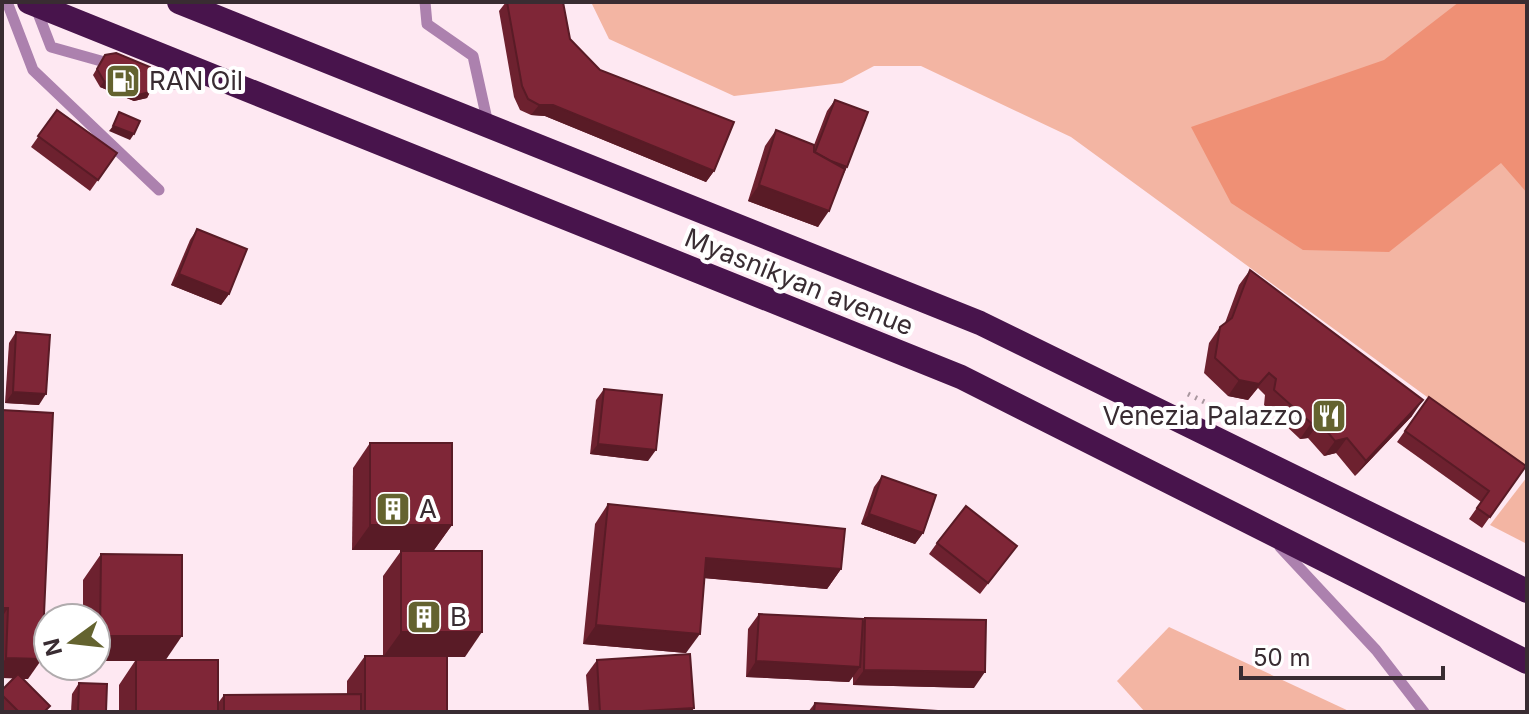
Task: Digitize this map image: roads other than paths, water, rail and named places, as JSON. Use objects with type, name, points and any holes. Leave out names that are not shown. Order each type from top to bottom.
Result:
[{"type":"highway","name":"Myasnikyan avenue","points":[[179,2],[980,323],[1527,591]]},
{"type":"highway","name":"Myasnikyan avenue","points":[[32,3],[961,377],[1527,662]]},
{"type":"lane","points":[[7,2],[33,70],[159,190]]},
{"type":"lane","points":[[425,2],[427,24],[473,56],[488,124]]},
{"type":"lane","points":[[32,3],[51,47],[101,61]]},
{"type":"lane","points":[[152,82],[168,85],[215,75]]},
{"type":"lane","points":[[1266,532],[1376,650],[1424,712]]},
{"type":"place","name":"RAN Oil","points":[[123,81]]},
{"type":"place","name":"Venezia Palazzo","points":[[1329,416]]},
{"type":"place","name":"A","points":[[393,509]]},
{"type":"place","name":"B","points":[[424,617]]}]
